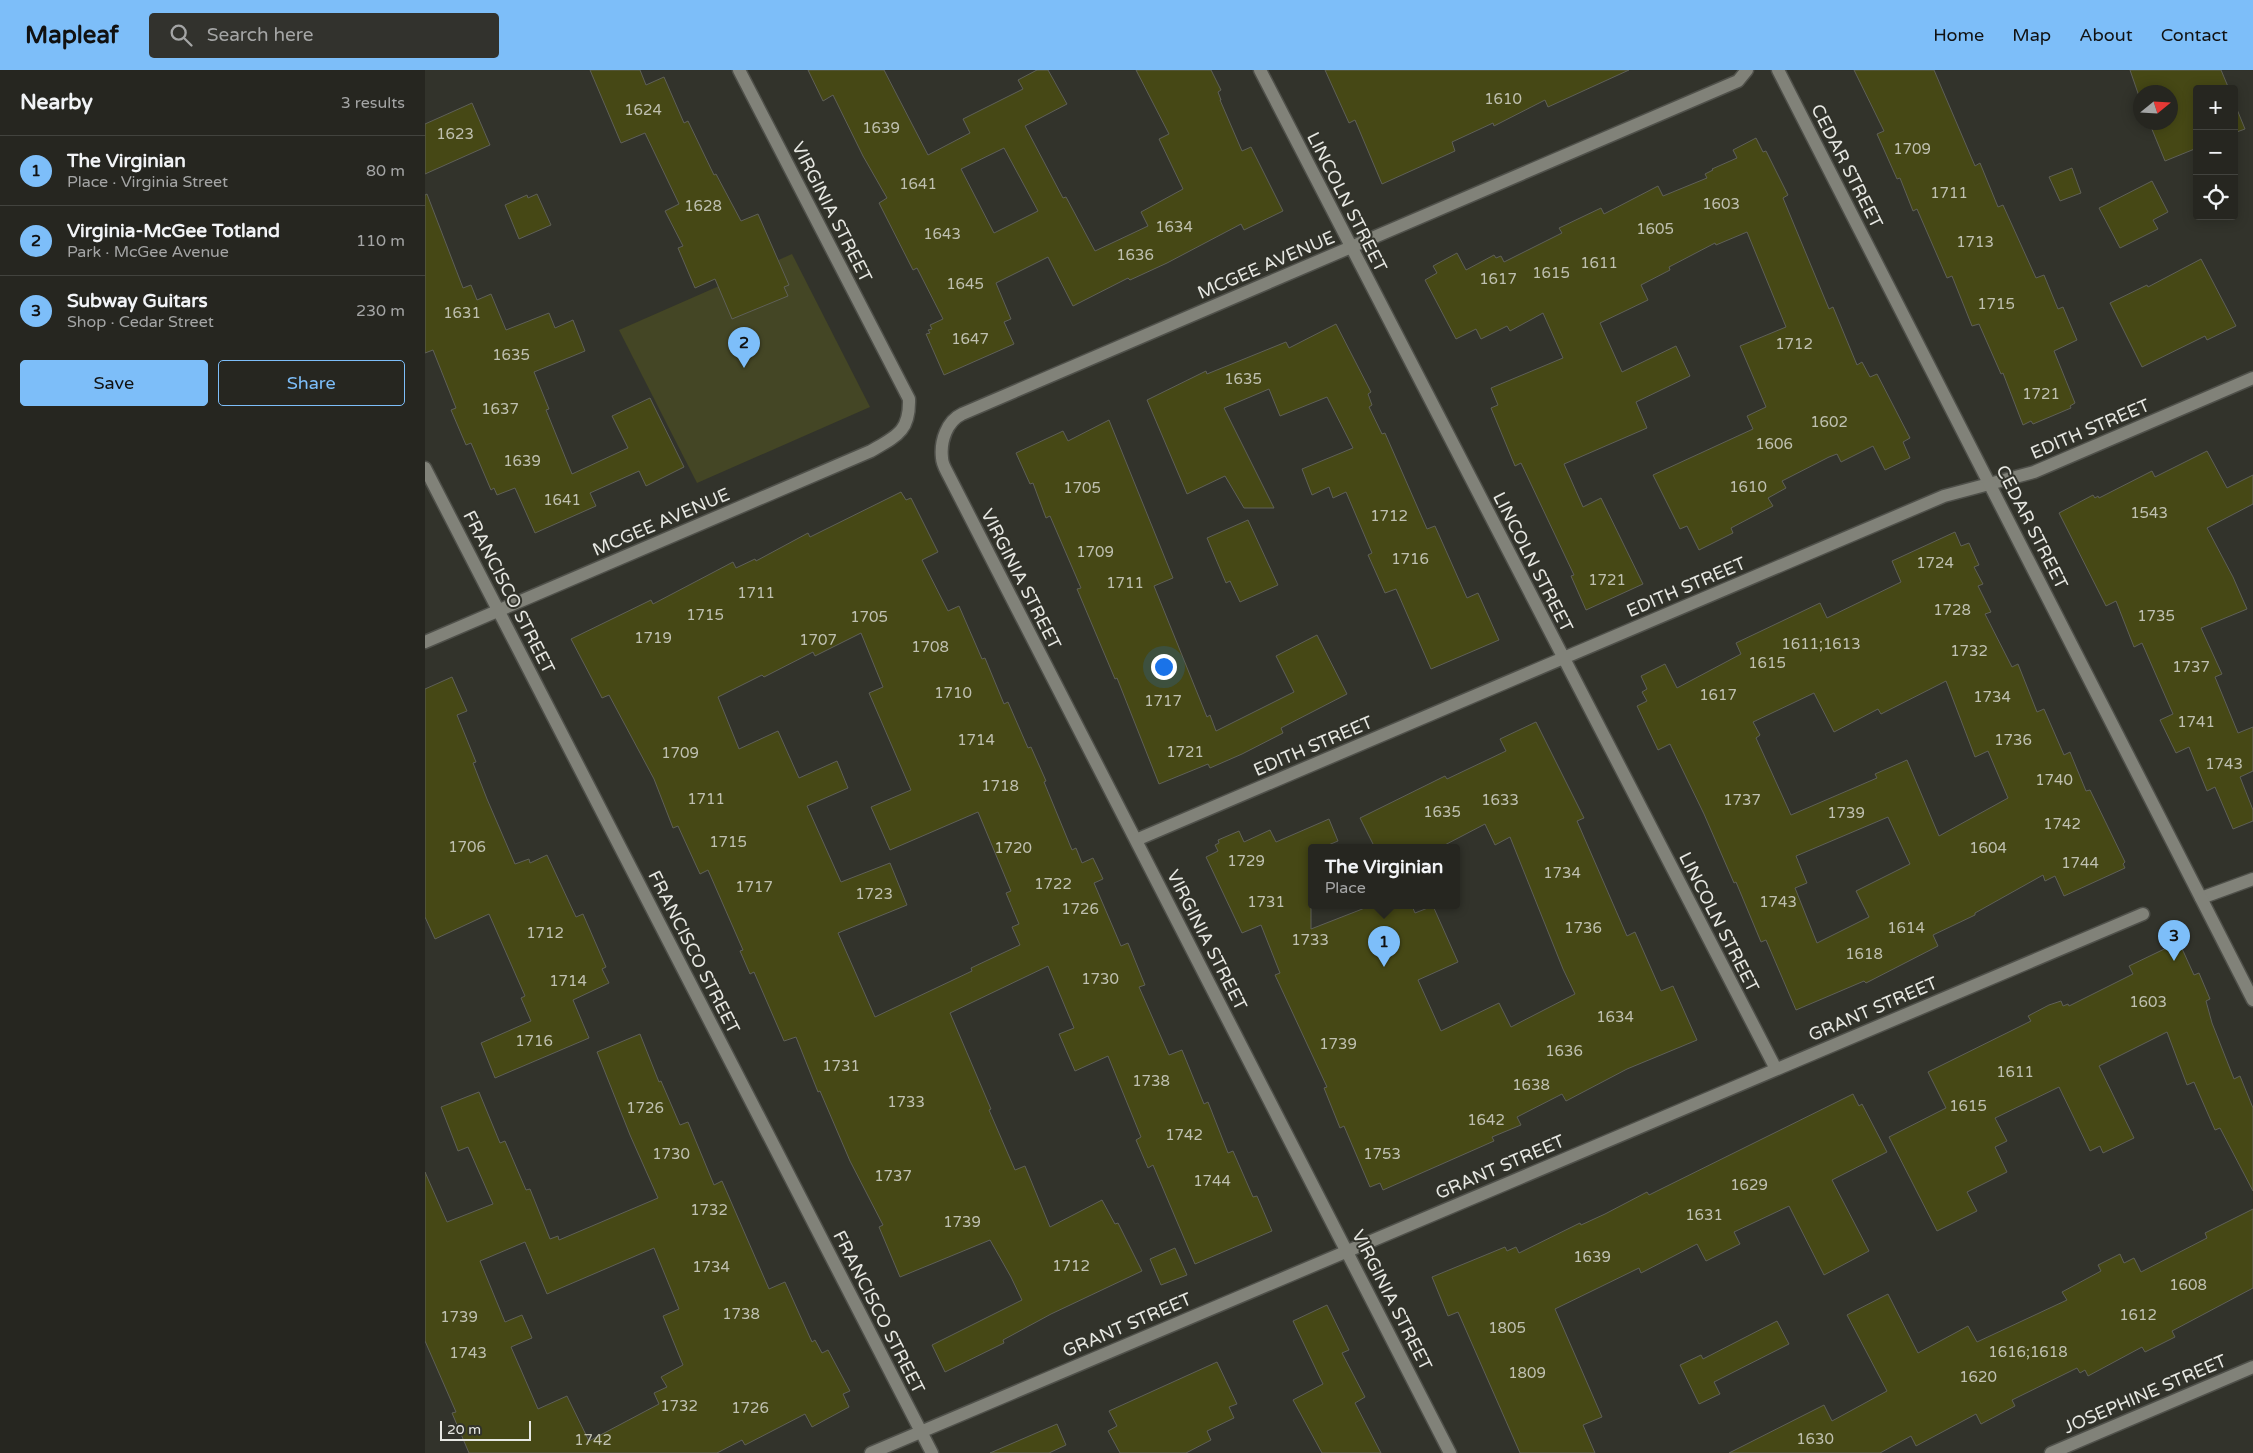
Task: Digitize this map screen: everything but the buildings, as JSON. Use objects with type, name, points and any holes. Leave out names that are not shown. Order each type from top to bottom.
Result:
[{"type":"street","name":"VIRGINIA STREET","points":[[739,70],[909,399],[909,415],[905,426]]},
{"type":"street","name":"LINCOLN STREET","points":[[1260,70],[1776,1069]]},
{"type":"street","name":"MCGEE AVENUE","points":[[943,440],[947,429],[957,416],[1738,81],[1747,70]]},
{"type":"street","name":"CEDAR STREET","points":[[1777,70],[2253,1000]]},
{"type":"street","name":"EDITH STREET","points":[[1136,840],[1944,496],[2033,472],[2253,378]]},
{"type":"street","name":"MCGEE AVENUE","points":[[425,642],[871,451],[892,440],[905,426]]},
{"type":"street","name":"VIRGINIA STREET","points":[[943,440],[942,458],[949,476],[1450,1453]]},
{"type":"street","name":"FRANCISCO STREET","points":[[425,468],[932,1453]]},
{"type":"street","points":[[2201,898],[2253,879]]},
{"type":"street","name":"GRANT STREET","points":[[871,1453],[1346,1250],[2143,914]]},
{"type":"street","name":"JOSEPHINE STREET","points":[[2051,1453],[2253,1367]]},
{"type":"green space","points":[[792,254],[870,407],[697,483],[619,330]]},
{"type":"place","name":"Virginia-McGee Totland","points":[[744,368]]},
{"type":"place","name":"Subway Guitars","points":[[2174,961]]},
{"type":"place","name":"The Virginian","points":[[1384,967]]}]
